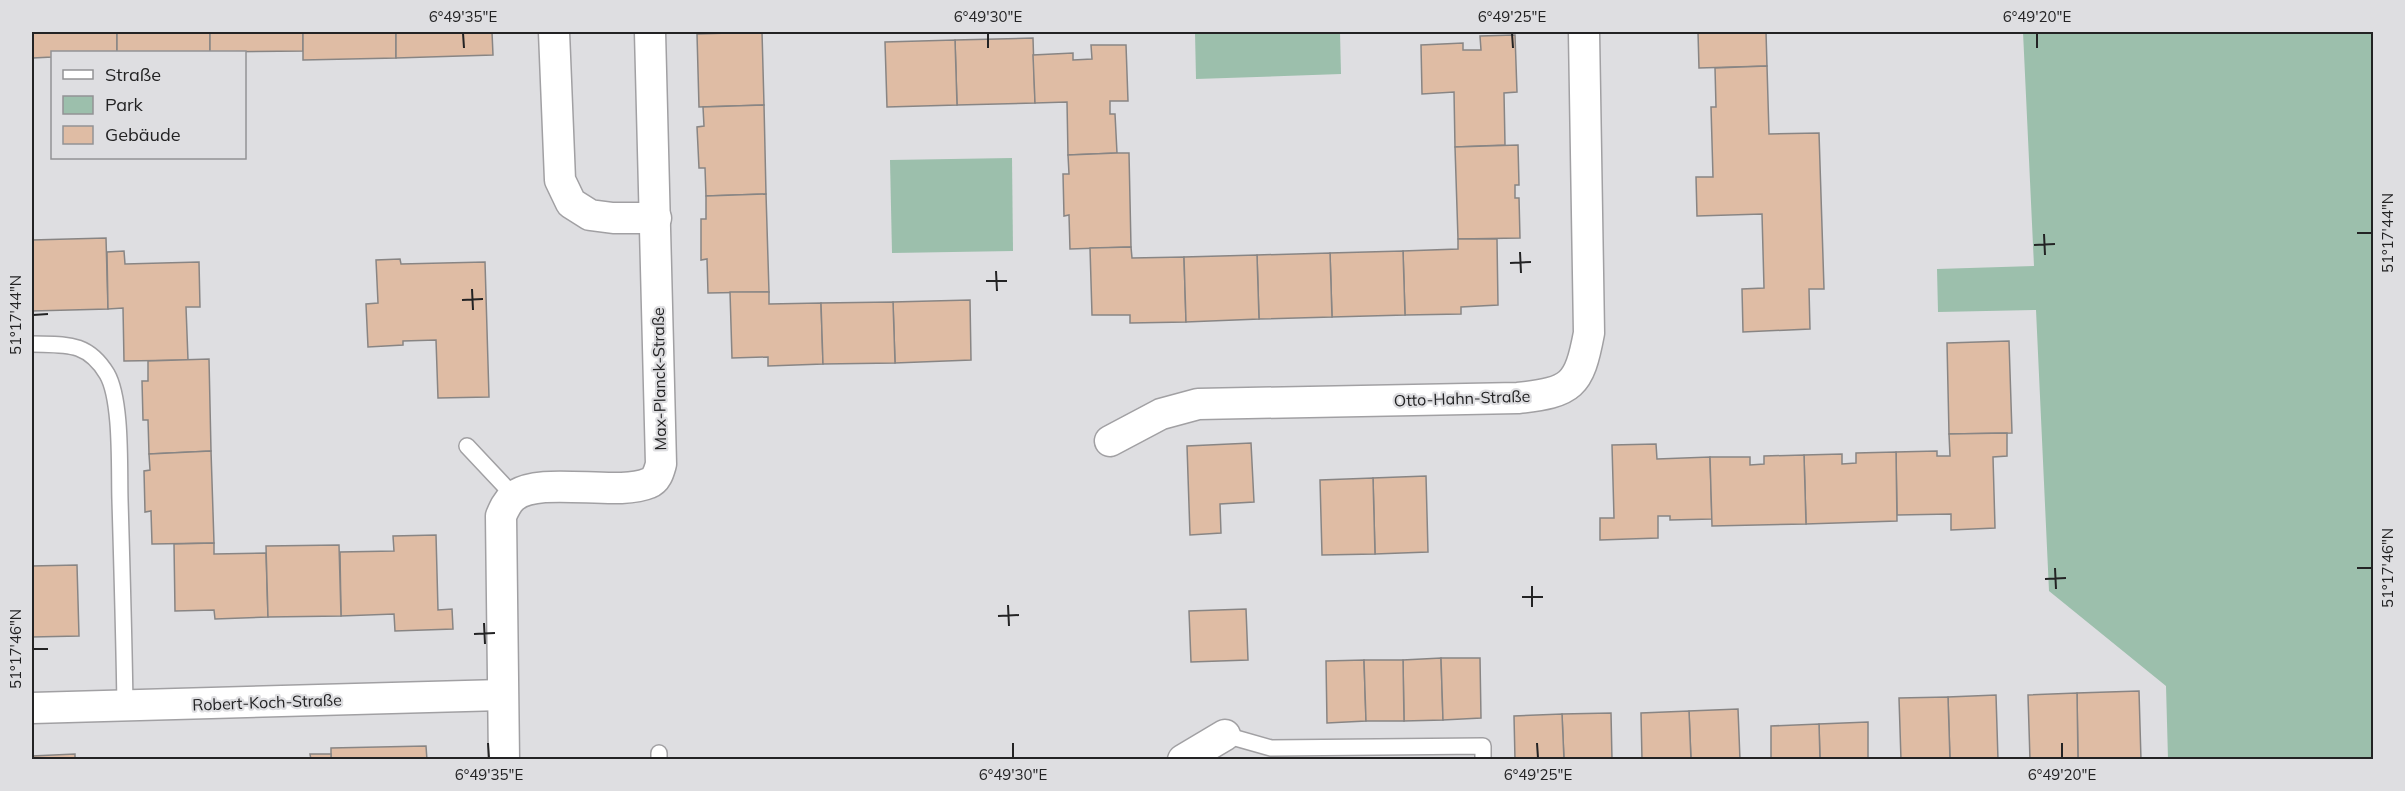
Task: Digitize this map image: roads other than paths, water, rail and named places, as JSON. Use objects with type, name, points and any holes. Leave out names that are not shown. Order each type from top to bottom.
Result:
[{"type":"street","points":[[554,32],[560,180],[571,203],[590,215],[613,218],[656,218]]},
{"type":"street","name":"Max-Planck-Straße","points":[[514,496],[531,489],[628,487],[651,482],[657,475],[661,464],[650,32]]},
{"type":"street","name":"Otto-Hahn-Straße","points":[[1110,441],[1161,414],[1198,404],[1518,398],[1549,394],[1572,383],[1583,365],[1589,333],[1584,32]]},
{"type":"street","points":[[504,759],[501,516],[505,506],[514,496]]},
{"type":"street","name":"Robert-Koch-Straße","points":[[32,708],[502,695]]},
{"type":"street","points":[[1183,759],[1225,735]]},
{"type":"lane","points":[[32,344],[77,346],[94,358],[107,374],[114,393],[119,447],[125,706]]},
{"type":"lane","points":[[466,446],[514,496]]},
{"type":"lane","points":[[1225,735],[1271,748],[1483,746],[1483,759]]}]
